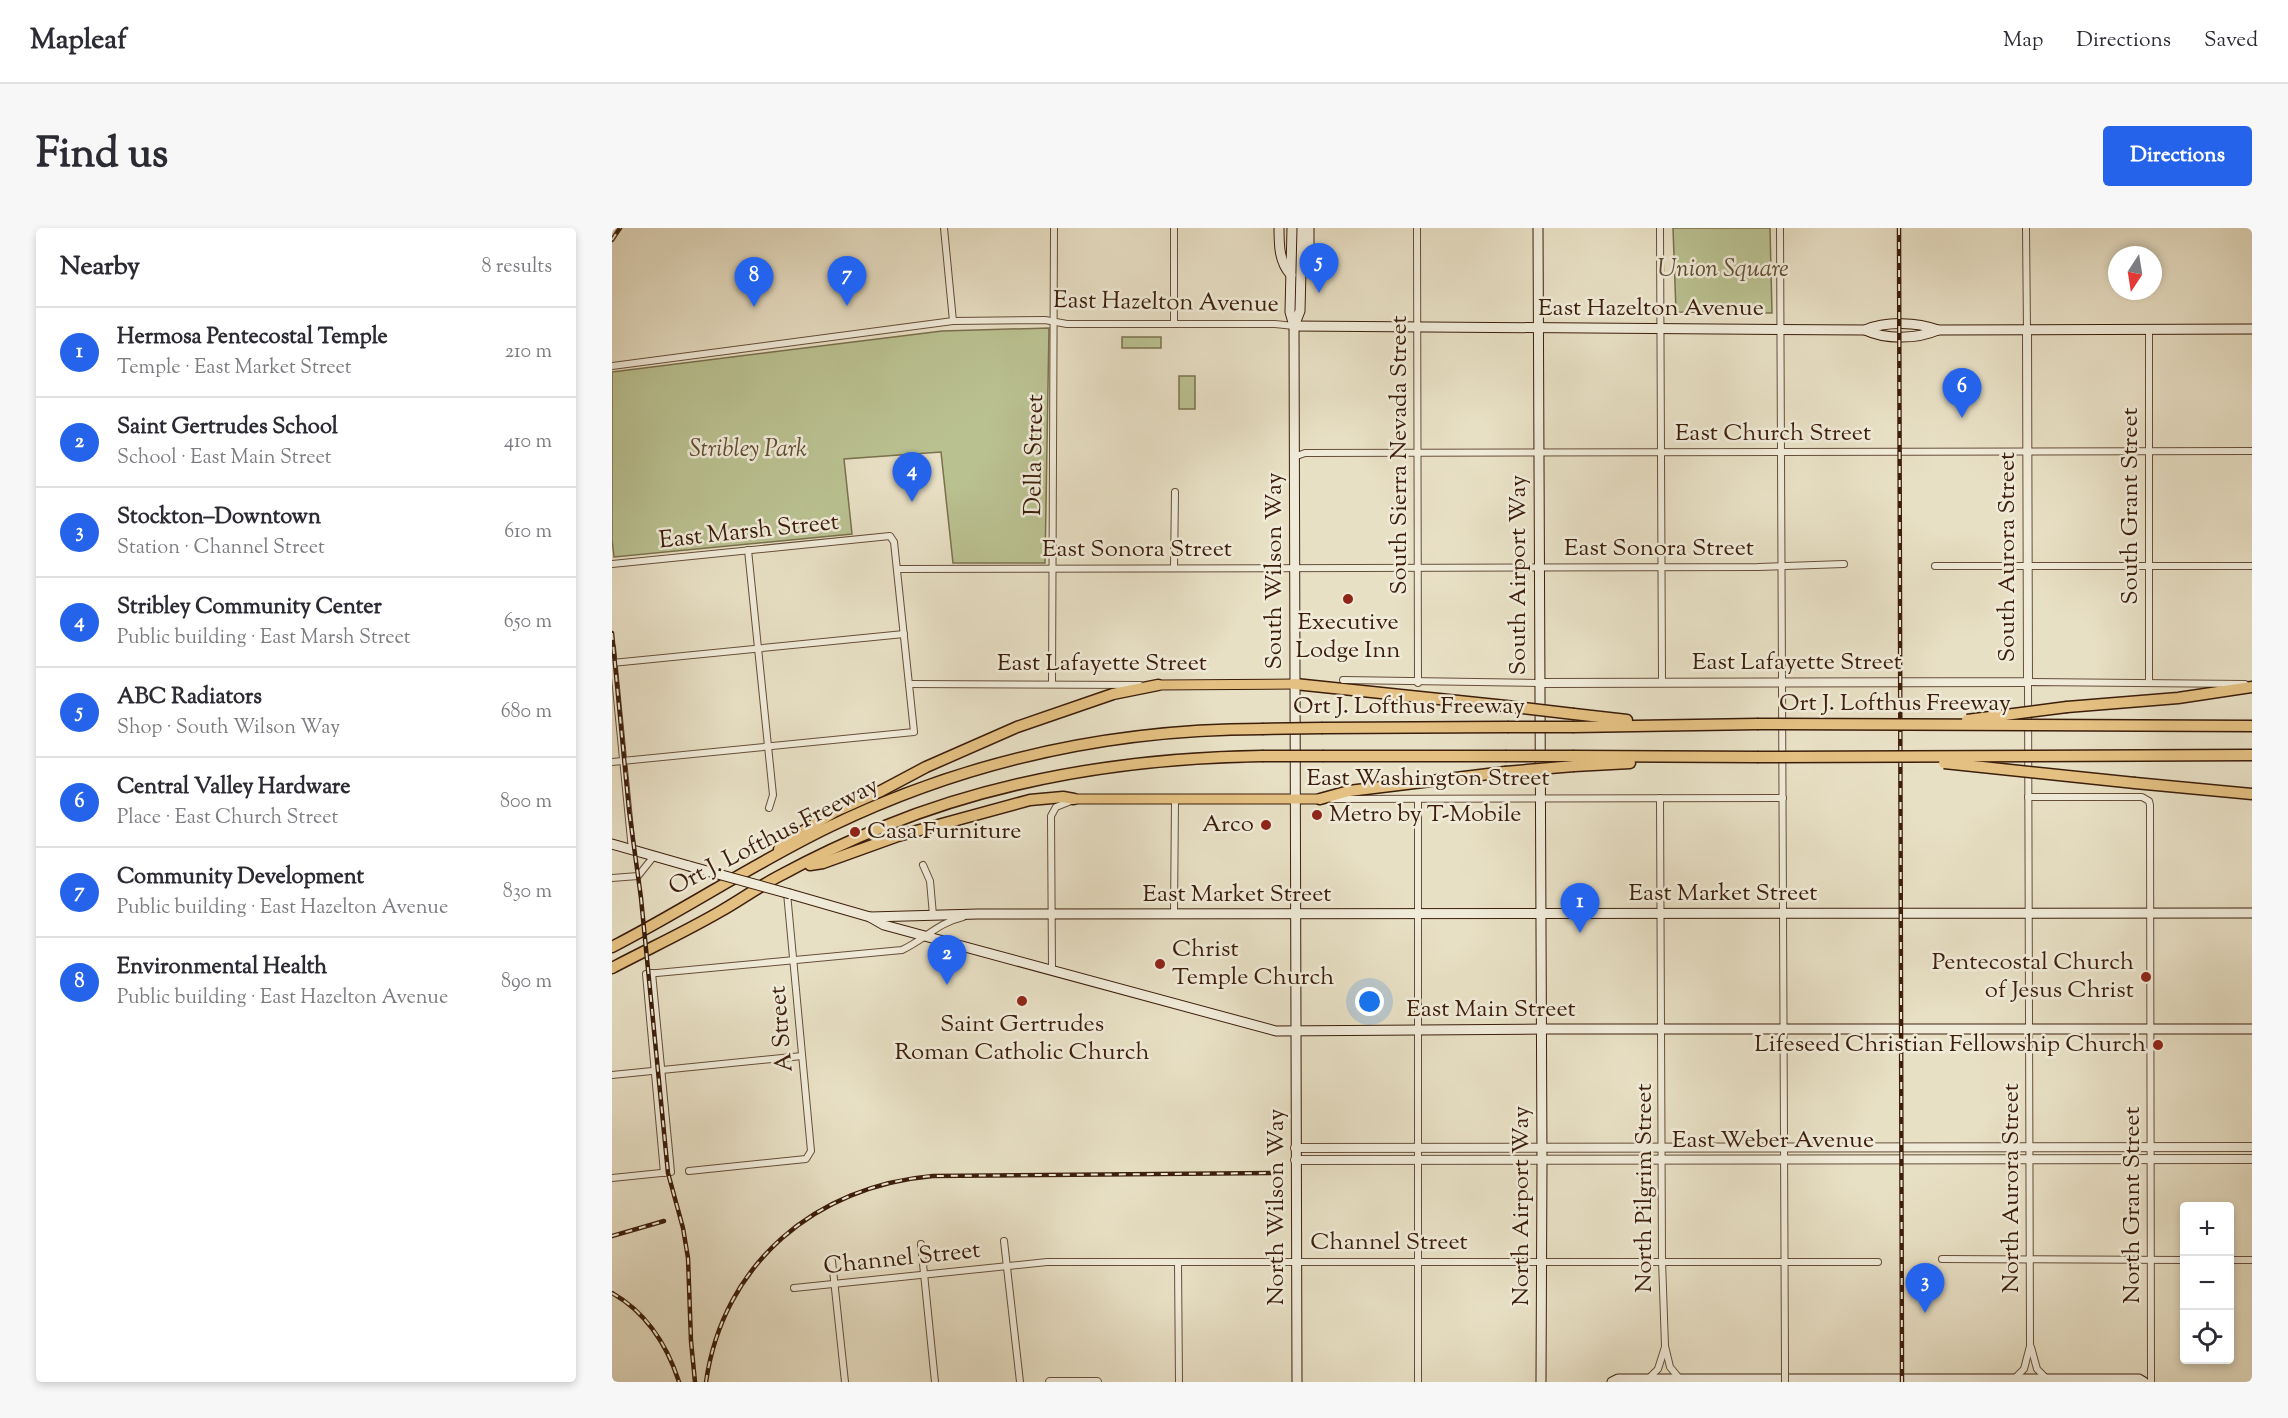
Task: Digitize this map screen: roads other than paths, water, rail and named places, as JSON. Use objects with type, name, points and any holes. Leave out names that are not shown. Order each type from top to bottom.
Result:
[{"type":"highway","points":[[1295,684],[1666,724]]},
{"type":"highway","points":[[772,857],[783,843],[834,812],[959,752],[1017,727],[1093,700],[1158,685]]},
{"type":"highway","points":[[1924,725],[2067,707],[2178,698],[2252,685]]},
{"type":"highway","name":"Ort J. Lofthus Freeway","points":[[612,947],[830,826],[897,797],[969,771],[1044,751],[1111,739],[1175,732],[1262,729],[1574,727],[1666,724],[2252,726]]},
{"type":"highway","points":[[1320,799],[1349,791],[1574,761],[1620,764],[1672,757],[2252,755]]},
{"type":"highway","name":"Ort J. Lofthus Freeway","points":[[612,968],[720,912],[795,868],[884,826],[981,792],[1051,776],[1115,765],[1172,759],[1262,756],[1506,756],[1574,761]]},
{"type":"highway","points":[[1894,758],[2252,794]]},
{"type":"highway","points":[[795,868],[823,863],[898,836],[1030,800],[1063,797],[1074,799]]},
{"type":"main road","points":[[1279,228],[1282,263],[1296,275],[1309,248],[1309,228]]},
{"type":"main road","name":"South Wilson Way","points":[[1292,228],[1300,311],[1294,326],[1296,1032]]},
{"type":"main road","name":"South Wilson Way","points":[[1296,275],[1302,228]]},
{"type":"main road","name":"South Airport Way","points":[[1538,228],[1540,1030]]},
{"type":"main road","name":"East Hazelton Avenue","points":[[1294,326],[1865,330],[1877,335],[1896,336],[1924,336],[1938,330],[2252,329]]},
{"type":"main road","name":"East Lafayette Street","points":[[1158,685],[1295,684]]},
{"type":"main road","name":"East Washington Street","points":[[1074,799],[1320,799]]},
{"type":"main road","name":"East Main Street","points":[[612,844],[870,917],[884,925],[1276,1031],[2252,1029]]},
{"type":"main road","name":"East Market Street","points":[[870,917],[978,914],[2252,913]]},
{"type":"main road","name":"North Airport Way","points":[[1540,1030],[1541,1382]]},
{"type":"main road","name":"North Wilson Way","points":[[1296,1032],[1297,1382]]},
{"type":"main road","points":[[1612,1382],[1618,1379],[1919,1378],[2139,1379],[2144,1382]]},
{"type":"street","points":[[944,228],[953,321]]},
{"type":"street","name":"Della Street","points":[[1052,684],[1054,228]]},
{"type":"street","points":[[1173,228],[1174,324]]},
{"type":"street","name":"South Sierra Nevada Street","points":[[1417,228],[1418,683]]},
{"type":"street","points":[[1660,228],[1662,683]]},
{"type":"street","points":[[1780,228],[1785,1382]]},
{"type":"street","name":"South Aurora Street","points":[[2026,228],[2029,1029]]},
{"type":"street","name":"East Hazelton Avenue","points":[[612,366],[953,321],[1294,326]]},
{"type":"street","name":"South Grant Street","points":[[2149,329],[2149,683]]},
{"type":"street","name":"East Church Street","points":[[1294,457],[1305,453],[2252,451]]},
{"type":"street","points":[[1174,568],[1175,492]]},
{"type":"street","name":"East Marsh Street","points":[[612,564],[890,536],[894,542],[897,569]]},
{"type":"street","points":[[748,550],[773,795],[769,808]]},
{"type":"street","name":"East Sonora Street","points":[[897,569],[1782,567],[1844,564]]},
{"type":"street","points":[[1935,566],[2252,566]]},
{"type":"street","points":[[612,762],[914,732],[897,569]]},
{"type":"street","points":[[613,663],[904,634]]},
{"type":"street","points":[[612,647],[632,850]]},
{"type":"street","name":"East Lafayette Street","points":[[1343,680],[1418,683],[2028,682],[2252,685]]},
{"type":"street","name":"East Lafayette Street","points":[[909,684],[1158,685]]},
{"type":"street","points":[[2028,797],[2144,798],[2150,805],[2150,1029]]},
{"type":"street","name":"North Pilgrim Street","points":[[1660,798],[1662,1260],[1665,1346],[1672,1372],[1682,1379]]},
{"type":"street","name":"East Washington Street","points":[[1320,799],[1783,798]]},
{"type":"street","points":[[1052,969],[1051,816],[1056,807],[1074,799]]},
{"type":"street","points":[[1174,914],[1175,799]]},
{"type":"street","points":[[1418,799],[1418,1382]]},
{"type":"street","points":[[612,878],[639,876],[654,856]]},
{"type":"street","points":[[923,865],[930,881],[933,915]]},
{"type":"street","name":"A Street","points":[[689,1171],[806,1159],[811,1151],[788,894]]},
{"type":"street","name":"East Market Street","points":[[658,1071],[649,974],[903,950],[927,936],[946,921],[978,914]]},
{"type":"street","name":"North Aurora Street","points":[[2014,1379],[2024,1369],[2030,1346],[2029,1029]]},
{"type":"street","name":"North Grant Street","points":[[2150,1029],[2151,1382]]},
{"type":"street","points":[[612,1075],[802,1056]]},
{"type":"street","points":[[612,1178],[668,1173],[658,1071]]},
{"type":"street","name":"East Weber Avenue","points":[[1295,1148],[2252,1147]]},
{"type":"street","name":"East Weber Avenue","points":[[1295,1160],[2252,1159]]},
{"type":"street","points":[[1004,1241],[1020,1382]]},
{"type":"street","points":[[921,1244],[934,1382]]},
{"type":"street","points":[[1942,1259],[2180,1260]]},
{"type":"street","name":"Channel Street","points":[[794,1288],[1047,1262],[1662,1260],[1878,1262]]},
{"type":"street","points":[[2234,1260],[2252,1260]]},
{"type":"street","points":[[832,1261],[845,1382]]},
{"type":"street","points":[[1178,1262],[1179,1382]]},
{"type":"street","name":"North Pilgrim Street","points":[[1648,1379],[1658,1369],[1665,1346]]},
{"type":"street","name":"North Aurora Street","points":[[2030,1346],[2037,1369],[2048,1380]]},
{"type":"street","points":[[1050,1382],[1097,1382]]},
{"type":"railway","points":[[612,240],[620,228]]},
{"type":"railway","points":[[1899,228],[1902,1382]]},
{"type":"railway","points":[[612,633],[668,1173],[683,1228],[688,1258],[695,1382]]},
{"type":"railway","points":[[706,1382],[716,1339],[732,1301],[754,1267],[782,1238],[814,1214],[851,1196],[890,1183],[933,1176],[1276,1173]]},
{"type":"railway","points":[[612,1236],[664,1221]]},
{"type":"railway","points":[[612,1293],[636,1310],[654,1331],[668,1355],[679,1382]]},
{"type":"place","name":"ABC Radiators","points":[[1319,293]]},
{"type":"place","name":"Community Development","points":[[847,306]]},
{"type":"place","name":"Environmental Health","points":[[754,307]]},
{"type":"place","name":"Central Valley Hardware","points":[[1962,418]]},
{"type":"place","name":"Stribley Community Center","points":[[912,502]]},
{"type":"place","name":"Executive Lodge Inn","points":[[1348,599]]},
{"type":"place","name":"Metro by T-Mobile","points":[[1317,815]]},
{"type":"place","name":"Arco","points":[[1266,825]]},
{"type":"place","name":"Casa Furniture","points":[[855,832]]},
{"type":"place","name":"Hermosa Pentecostal Temple","points":[[1580,933]]},
{"type":"place","name":"Christ Temple Church","points":[[1160,964]]},
{"type":"place","name":"Pentecostal Church of Jesus Christ","points":[[2146,977]]},
{"type":"place","name":"Saint Gertrudes School","points":[[947,985]]},
{"type":"place","name":"Saint Gertrudes Roman Catholic Church","points":[[1022,1001]]},
{"type":"place","name":"Lifeseed Christian Fellowship Church","points":[[2158,1045]]},
{"type":"place","name":"Stockton–Downtown","points":[[1925,1313]]},
{"type":"park label","name":"Union Square","points":[[1723,270]]},
{"type":"park label","name":"Stribley Park","points":[[748,450]]}]
